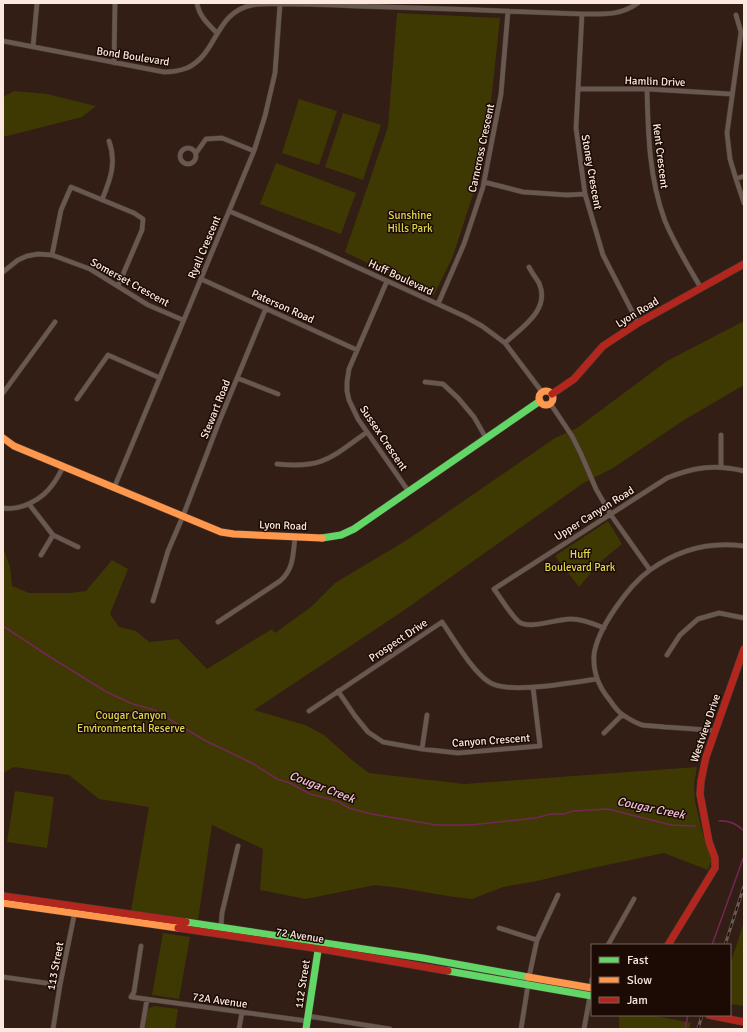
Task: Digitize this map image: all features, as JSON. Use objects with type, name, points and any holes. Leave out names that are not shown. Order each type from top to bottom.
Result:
[{"type":"street","points":[[33,47],[37,3]]},
{"type":"street","points":[[114,63],[115,3]]},
{"type":"street","points":[[197,3],[198,10],[202,18],[217,33]]},
{"type":"street","name":"Bond Boulevard","points":[[3,41],[164,72],[180,71],[198,61],[206,54],[221,26],[242,8],[253,5],[365,4],[439,6],[582,14],[614,14],[629,9],[638,3]]},
{"type":"street","name":"Ryall Crescent","points":[[114,488],[254,151],[265,116],[275,73],[280,4]]},
{"type":"street","name":"Carncross Crescent","points":[[438,304],[464,244],[484,182],[502,94],[508,11]]},
{"type":"street","name":"Stoney Crescent","points":[[582,14],[576,128],[584,194],[603,256],[638,323]]},
{"type":"street","points":[[736,15],[741,32],[727,133],[730,159],[744,203]]},
{"type":"street","name":"Hamlin Drive","points":[[578,89],[647,88],[732,94]]},
{"type":"street","name":"Kent Crescent","points":[[647,88],[648,131],[651,162],[657,194],[666,221],[680,252],[701,288]]},
{"type":"street","points":[[196,153],[206,139],[222,138],[254,151]]},
{"type":"street","points":[[102,200],[111,178],[113,152],[109,141]]},
{"type":"street","points":[[736,179],[744,176]]},
{"type":"street","points":[[484,182],[523,192],[567,195],[584,194]]},
{"type":"street","points":[[52,255],[61,210],[71,187],[134,213],[142,219],[142,230],[118,286]]},
{"type":"street","name":"Huff Boulevard","points":[[229,211],[315,248],[438,304],[482,326],[505,343],[542,392]]},
{"type":"street","name":"Somerset Crescent","points":[[3,272],[18,260],[26,256],[38,254],[52,255],[90,269],[148,305],[183,320]]},
{"type":"street","name":"Lyon Road","points":[[552,394],[574,379],[603,346],[638,323],[744,264]]},
{"type":"street","points":[[505,343],[535,316],[540,306],[542,296],[539,284],[529,267]]},
{"type":"street","name":"Paterson Road","points":[[201,279],[357,350]]},
{"type":"street","name":"Sussex Crescent","points":[[387,281],[349,369],[346,382],[349,400],[358,419],[409,492]]},
{"type":"street","name":"Stewart Road","points":[[153,601],[168,551],[266,308]]},
{"type":"street","points":[[3,392],[55,322]]},
{"type":"street","points":[[77,400],[108,355],[160,378]]},
{"type":"street","points":[[237,378],[278,394]]},
{"type":"street","points":[[425,382],[443,384],[458,398],[474,417],[486,438]]},
{"type":"street","points":[[546,391],[552,394],[553,398],[550,403],[545,405],[540,402],[542,392],[546,391]]},
{"type":"street","name":"Lyon Road","points":[[3,438],[14,446],[220,532],[234,534],[326,538],[341,535],[354,529],[540,402]]},
{"type":"street","points":[[550,403],[572,436],[596,489],[611,515],[650,570]]},
{"type":"street","points":[[277,464],[295,466],[320,462],[331,458],[367,432]]},
{"type":"street","points":[[721,436],[721,467]]},
{"type":"street","points":[[3,508],[18,507],[29,504],[53,485],[63,467]]},
{"type":"street","name":"Upper Canyon Road","points":[[604,628],[588,621],[572,618],[524,625],[518,621],[494,589],[667,478],[700,467],[721,467],[744,471]]},
{"type":"street","points":[[29,504],[53,535],[78,547]]},
{"type":"street","points":[[41,555],[53,535]]},
{"type":"street","points":[[218,622],[287,575],[293,558],[295,537]]},
{"type":"street","points":[[715,731],[643,725],[622,715],[604,693],[597,679],[594,655],[604,628],[625,595],[638,580],[650,570],[665,561],[696,547],[721,544],[744,546]]},
{"type":"street","points":[[667,655],[680,635],[698,620],[720,613],[744,618]]},
{"type":"street","name":"Prospect Drive","points":[[309,711],[442,622],[477,673],[490,683],[505,687],[533,687],[597,679]]},
{"type":"street","name":"Westview Drive","points":[[669,944],[715,868],[715,858],[709,842],[700,794],[700,781],[715,731],[744,649]]},
{"type":"street","name":"Canyon Crescent","points":[[338,691],[364,726],[381,741],[422,749],[458,753],[540,746],[533,687]]},
{"type":"street","points":[[422,749],[427,714]]},
{"type":"street","points":[[604,733],[622,715]]},
{"type":"street","points":[[220,927],[238,846]]},
{"type":"street","points":[[529,977],[538,940],[558,895]]},
{"type":"street","name":"72 Avenue","points":[[3,896],[130,920],[423,958],[591,988]]},
{"type":"street","points":[[609,944],[634,899]]},
{"type":"street","name":"72 Avenue","points":[[3,903],[220,927],[591,996]]},
{"type":"street","name":"113 Street","points":[[53,1029],[75,910]]},
{"type":"street","points":[[499,928],[538,940]]},
{"type":"street","name":"112 Street","points":[[306,1029],[319,945]]},
{"type":"street","name":"72A Avenue","points":[[141,946],[134,992],[131,997],[242,1012],[307,1018],[390,1029]]},
{"type":"street","points":[[3,977],[60,985]]},
{"type":"street","points":[[521,1029],[528,985]]},
{"type":"street","points":[[584,1029],[591,996]]},
{"type":"street","points":[[142,1029],[147,999]]},
{"type":"street","points":[[239,1029],[242,1012]]},
{"type":"street","points":[[715,1016],[744,1022]]},
{"type":"green space","name":"Sunshine Hills Park","points":[[397,13],[500,18],[491,102],[479,176],[453,256],[434,295],[345,252],[388,127]]},
{"type":"green space","points":[[14,91],[47,94],[96,106],[82,117],[3,137],[3,97]]},
{"type":"green space","points":[[299,99],[337,111],[319,165],[282,153]]},
{"type":"green space","points":[[343,113],[381,125],[363,180],[325,167]]},
{"type":"green space","points":[[276,163],[356,193],[341,234],[260,204]]},
{"type":"green space","name":"Cougar Canyon Environmental Reserve","points":[[744,321],[744,385],[684,420],[613,468],[582,484],[403,611],[254,710],[305,725],[324,735],[369,773],[464,784],[697,767],[694,785],[695,801],[703,835],[712,859],[708,870],[664,853],[503,887],[472,899],[375,885],[306,899],[260,890],[263,849],[212,825],[198,920],[131,911],[149,807],[99,799],[69,775],[14,767],[3,773],[3,547],[10,567],[12,586],[29,593],[70,593],[86,591],[112,560],[128,569],[110,614],[119,627],[136,631],[149,642],[178,639],[207,669],[272,629],[275,633],[311,607],[335,583],[407,540],[555,438],[577,428],[667,361]]},
{"type":"green space","name":"Huff Boulevard Park","points":[[608,521],[622,544],[599,563],[579,587],[555,556]]},
{"type":"green space","points":[[15,791],[54,797],[47,848],[7,842]]},
{"type":"green space","points":[[744,922],[744,1006],[731,1004],[731,962]]},
{"type":"green space","points":[[163,933],[190,937],[179,999],[152,995]]},
{"type":"green space","points":[[154,1006],[178,1009],[175,1029],[145,1029],[148,1009]]},
{"type":"green space","points":[[619,1016],[656,1016],[691,1023],[689,1029],[619,1029]]},
{"type":"waterway","name":"Cougar Creek","points":[[3,626],[105,691],[130,703],[154,710],[206,741],[252,763],[277,779],[290,783],[310,794],[337,801],[349,808],[372,814],[436,825],[470,825],[536,818],[551,814],[564,814],[573,811],[608,809],[671,825],[695,826]]},
{"type":"waterway","name":"Cougar Creek","points":[[719,821],[733,823],[744,831]]},
{"type":"waterway","name":"Cougar Creek","points":[[712,944],[744,856]]},
{"type":"waterway","name":"Cougar Creek","points":[[685,1029],[688,1016]]},
{"type":"railway","points":[[725,944],[744,886]]},
{"type":"railway","points":[[698,1029],[702,1016]]},
{"type":"traffic: fast","points":[[322,538],[341,535],[354,529],[540,401]]},
{"type":"traffic: fast","points":[[186,922],[423,958],[528,977]]},
{"type":"traffic: fast","points":[[306,1029],[319,944]]},
{"type":"traffic: fast","points":[[448,971],[591,996]]},
{"type":"traffic: slow","points":[[546,391],[551,393],[553,398],[551,403],[546,405],[541,403],[539,398],[541,393],[546,391]]},
{"type":"traffic: slow","points":[[3,438],[14,446],[221,532],[234,534],[322,538]]},
{"type":"traffic: slow","points":[[3,903],[178,928]]},
{"type":"traffic: slow","points":[[528,977],[591,988]]},
{"type":"traffic: jam","points":[[552,394],[574,379],[603,346],[638,323],[744,264]]},
{"type":"traffic: jam","points":[[669,944],[715,868],[715,858],[709,842],[700,794],[701,781],[706,757],[744,649]]},
{"type":"traffic: jam","points":[[3,896],[186,922]]},
{"type":"traffic: jam","points":[[178,928],[327,950],[448,971]]},
{"type":"traffic: jam","points":[[714,1016],[744,1022]]}]
